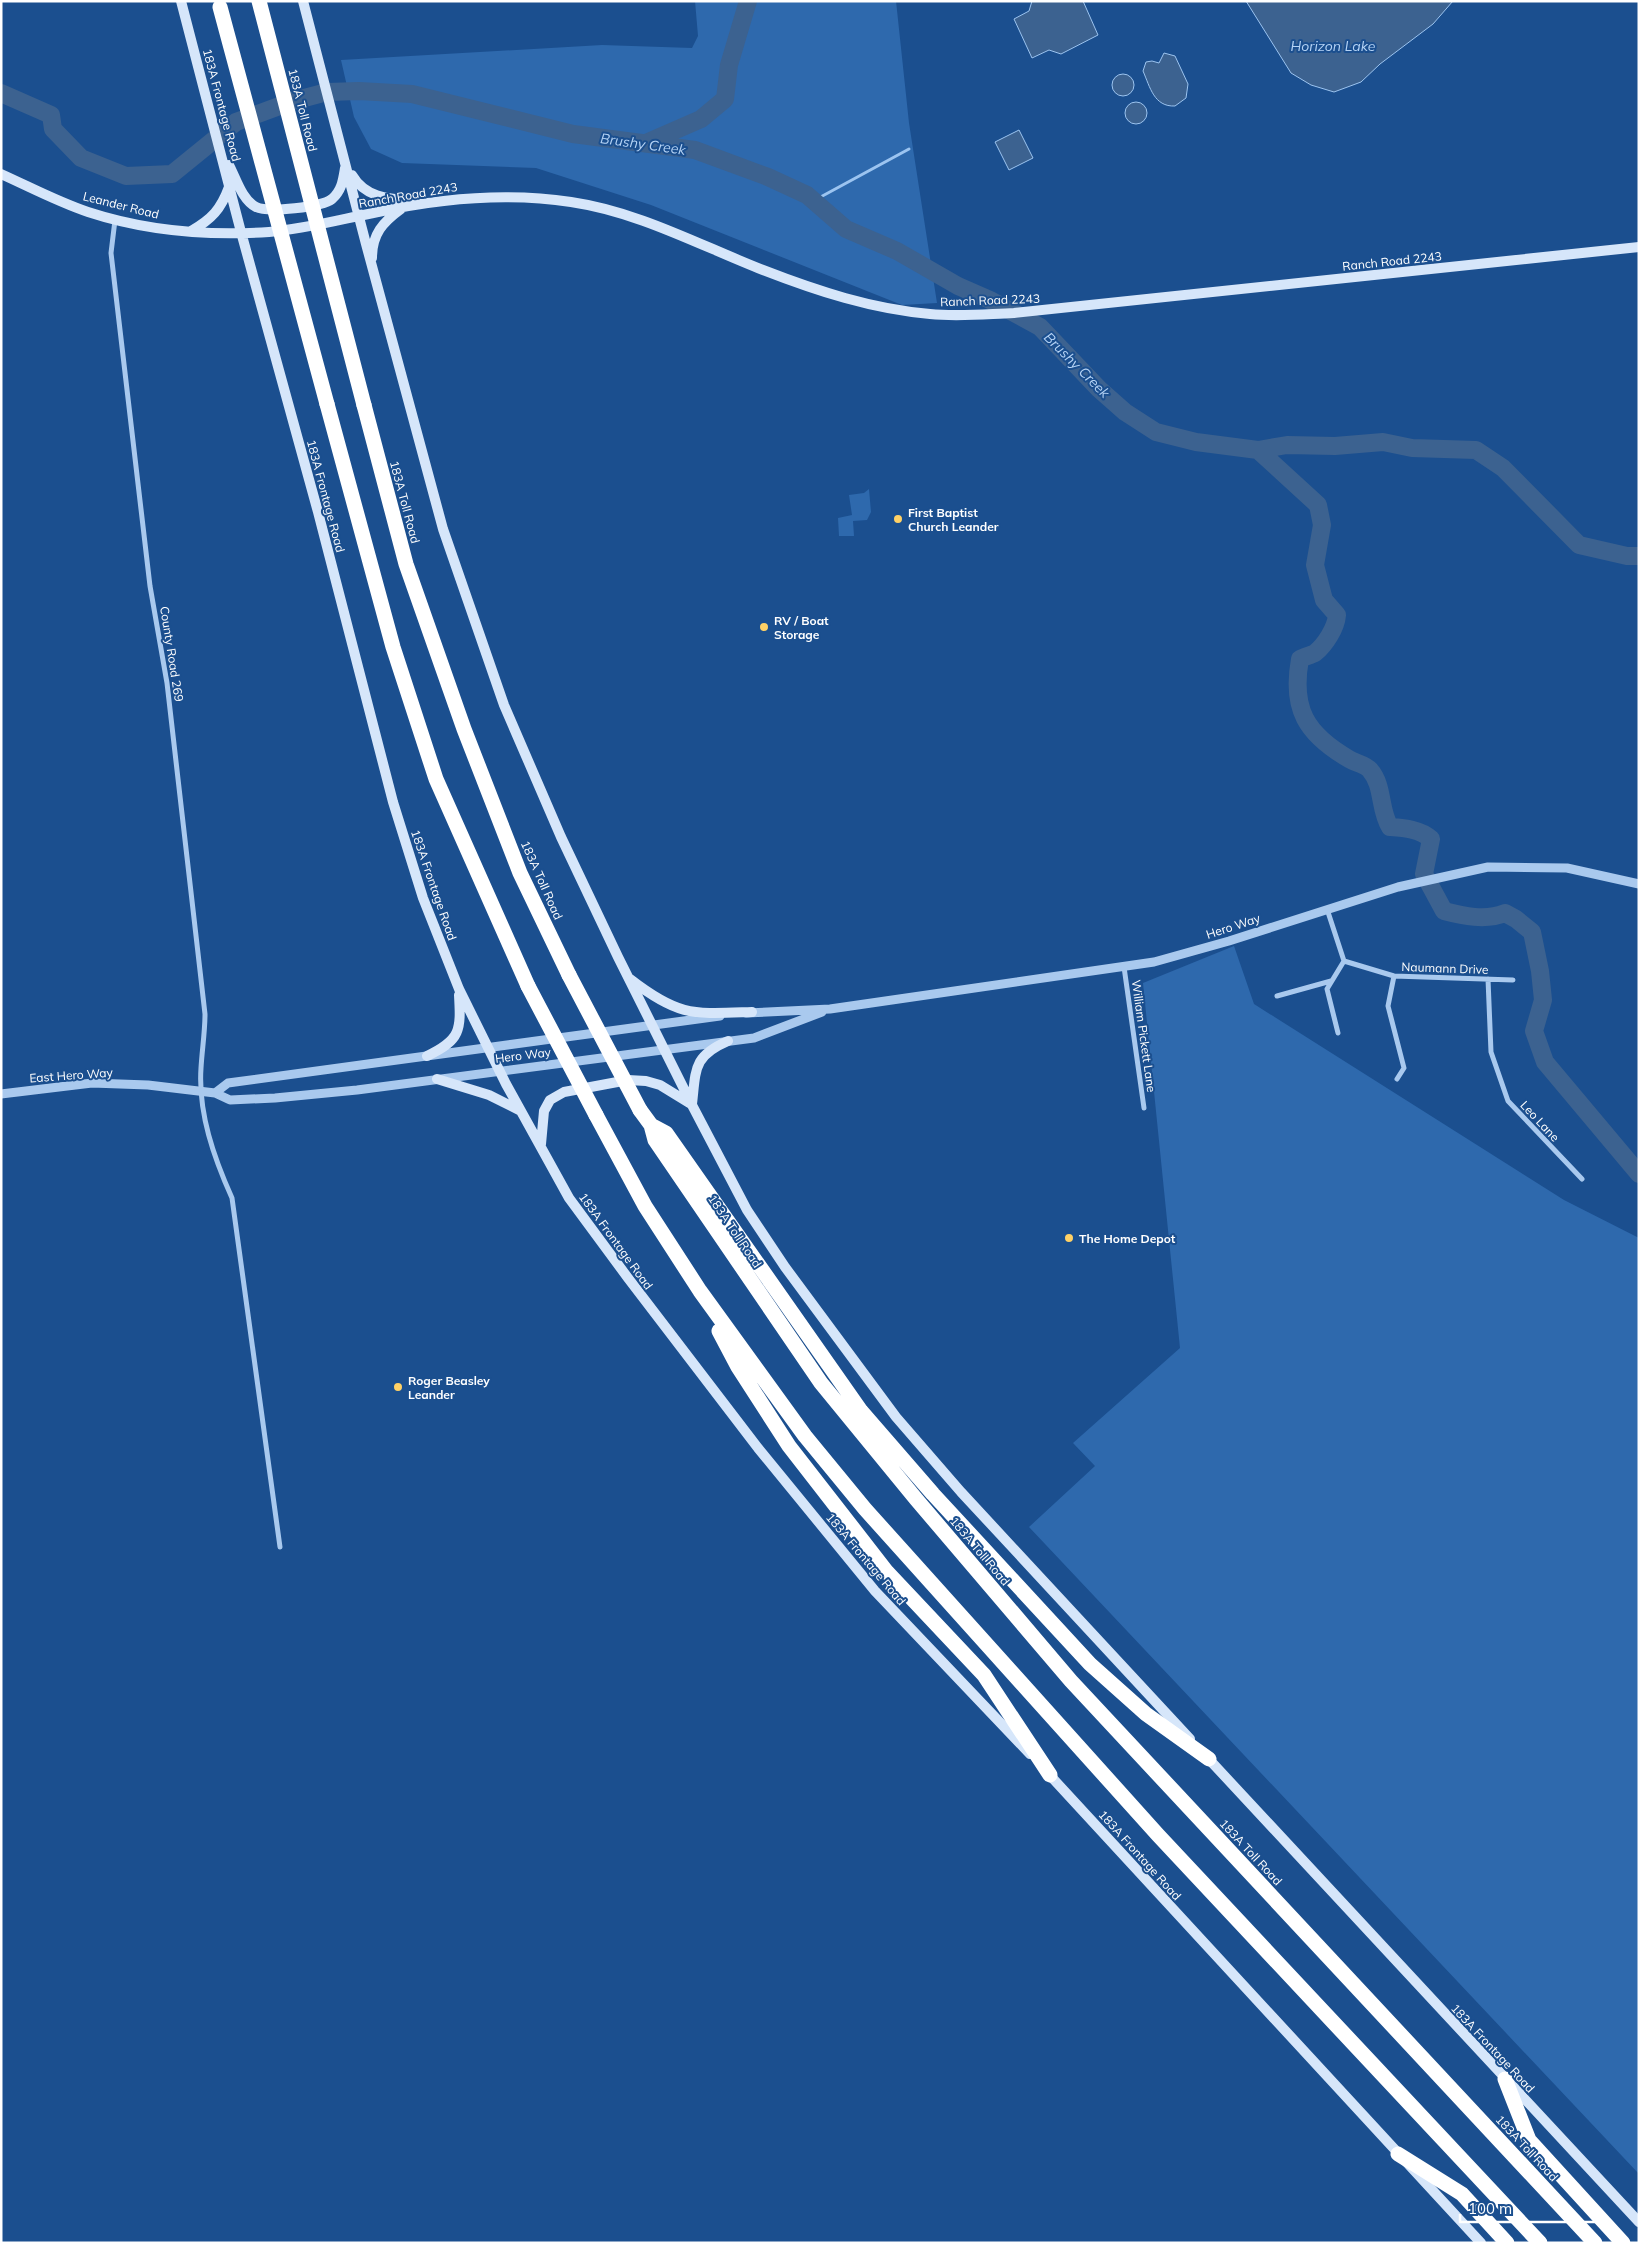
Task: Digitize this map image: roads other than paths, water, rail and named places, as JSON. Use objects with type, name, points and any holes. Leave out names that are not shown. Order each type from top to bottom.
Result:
[{"type":"highway","name":"183A Toll Road","points":[[259,1],[406,564],[464,729],[520,872],[569,976],[640,1110],[651,1125],[655,1140],[821,1383],[874,1450],[1071,1681],[1595,2243]]},
{"type":"highway","points":[[219,4],[393,647],[436,779],[528,986],[644,1206],[700,1291],[805,1436],[865,1509],[1158,1835],[1540,2243]]},
{"type":"highway","points":[[651,1125],[666,1133],[861,1411],[933,1494],[1090,1664],[1146,1714],[1209,1759]]},
{"type":"highway","points":[[700,1291],[738,1368],[789,1446],[887,1572],[984,1675],[1050,1775]]},
{"type":"highway","points":[[1505,2079],[1529,2140],[1623,2243]]},
{"type":"highway","points":[[1398,2154],[1462,2194],[1507,2243]]},
{"type":"main road","name":"183A Frontage Road","points":[[181,1],[231,182],[241,232],[318,512],[393,802],[423,898],[459,989],[521,1111],[569,1198],[758,1448],[875,1591],[1050,1775],[1480,2243]]},
{"type":"main road","name":"183A Frontage Road","points":[[303,1],[346,163],[358,216],[444,529],[504,705],[534,779],[628,977],[747,1210],[785,1267],[896,1417],[961,1492],[1639,2222]]},
{"type":"main road","points":[[190,231],[214,216],[224,202],[231,182],[257,207],[294,209],[330,200],[343,185],[346,163]]},
{"type":"main road","points":[[346,163],[358,184],[373,194],[385,198],[430,202]]},
{"type":"main road","name":"Leander Road","points":[[1,174],[56,200],[115,220],[190,231],[241,232]]},
{"type":"main road","name":"Ranch Road 2243","points":[[241,232],[299,228],[430,202],[503,196],[537,198],[602,208],[678,233],[763,270],[834,295],[899,311],[933,314],[983,314],[1039,310],[1639,247]]},
{"type":"main road","points":[[374,274],[372,249],[378,231],[385,221],[404,207]]},
{"type":"main road","points":[[628,977],[649,994],[679,1010],[701,1014],[752,1012]]},
{"type":"main road","points":[[427,1056],[446,1047],[456,1035],[461,1021],[459,989]]},
{"type":"main road","points":[[541,1146],[544,1112],[550,1100],[564,1092],[628,1080],[660,1085],[692,1105],[697,1069],[703,1055],[728,1041]]},
{"type":"main road","points":[[437,1079],[489,1095],[521,1111]]},
{"type":"street","name":"County Road 269","points":[[115,220],[111,253],[150,586],[168,683],[206,1014],[201,1068],[202,1092],[206,1123],[216,1162],[232,1198],[280,1547]]},
{"type":"street","name":"Hero Way","points":[[215,1093],[228,1082],[752,1012],[830,1009],[1154,962],[1204,949],[1411,883],[1488,867],[1566,868],[1639,884]]},
{"type":"street","points":[[1327,909],[1344,961],[1326,989],[1338,1034]]},
{"type":"street","name":"Naumann Drive","points":[[1344,961],[1394,976],[1513,980]]},
{"type":"street","name":"William Pickett Lane","points":[[1124,967],[1144,1108]]},
{"type":"street","points":[[1394,976],[1388,1006],[1404,1068],[1397,1079]]},
{"type":"street","name":"Leo Lane","points":[[1488,979],[1491,1052],[1508,1101],[1582,1179]]},
{"type":"street","points":[[1277,996],[1332,980]]},
{"type":"street","name":"Hero Way","points":[[202,1092],[215,1093],[230,1100],[275,1098],[754,1038],[830,1009]]},
{"type":"street","name":"East Hero Way","points":[[1,1094],[92,1083],[148,1084],[202,1092]]},
{"type":"water","points":[[1032,1],[1083,1],[1098,35],[1061,54],[1049,50],[1032,58],[1014,19],[1029,11]]},
{"type":"water","name":"Horizon Lake","points":[[1246,1],[1453,1],[1433,24],[1380,64],[1361,82],[1334,92],[1311,85],[1291,73]]},
{"type":"water","points":[[1164,53],[1175,56],[1188,84],[1186,98],[1175,106],[1157,100],[1143,71],[1146,62],[1159,63]]},
{"type":"water","points":[[1119,74],[1127,74],[1134,81],[1134,89],[1127,96],[1119,96],[1112,89],[1112,81]]},
{"type":"water","points":[[1136,102],[1144,105],[1147,113],[1144,121],[1136,124],[1128,121],[1125,113],[1128,105]]},
{"type":"water","points":[[1019,130],[1033,158],[1009,170],[995,142]]},
{"type":"waterway","points":[[646,143],[701,119],[725,99],[729,65],[748,1]]},
{"type":"waterway","name":"Brushy Creek","points":[[1,93],[51,115],[53,129],[81,158],[126,176],[172,174],[236,122],[293,101],[327,92],[359,91],[412,94],[573,134],[695,150],[768,177],[807,195],[846,229],[897,251],[958,286],[990,300],[1040,327],[1099,389],[1125,412],[1156,432],[1196,442],[1258,450],[1287,445],[1335,446],[1383,442],[1412,448],[1476,450],[1503,468],[1579,545],[1627,556],[1639,556]]},
{"type":"waterway","points":[[815,200],[909,149]]},
{"type":"waterway","points":[[1258,450],[1318,505],[1322,525],[1315,565],[1324,600],[1337,615],[1332,631],[1323,646],[1315,653],[1300,659],[1298,692],[1300,706],[1305,718],[1312,730],[1334,750],[1370,770],[1380,791],[1384,813],[1390,827],[1417,831],[1431,839],[1424,874],[1444,911],[1482,917],[1505,913],[1532,932],[1540,971],[1543,1000],[1534,1031],[1545,1062],[1639,1174]]},
{"type":"place","name":"First Baptist Church Leander","points":[[898,519]]},
{"type":"place","name":"RV / Boat Storage","points":[[764,627]]},
{"type":"place","name":"The Home Depot","points":[[1069,1238]]},
{"type":"place","name":"Roger Beasley Leander","points":[[398,1387]]}]
